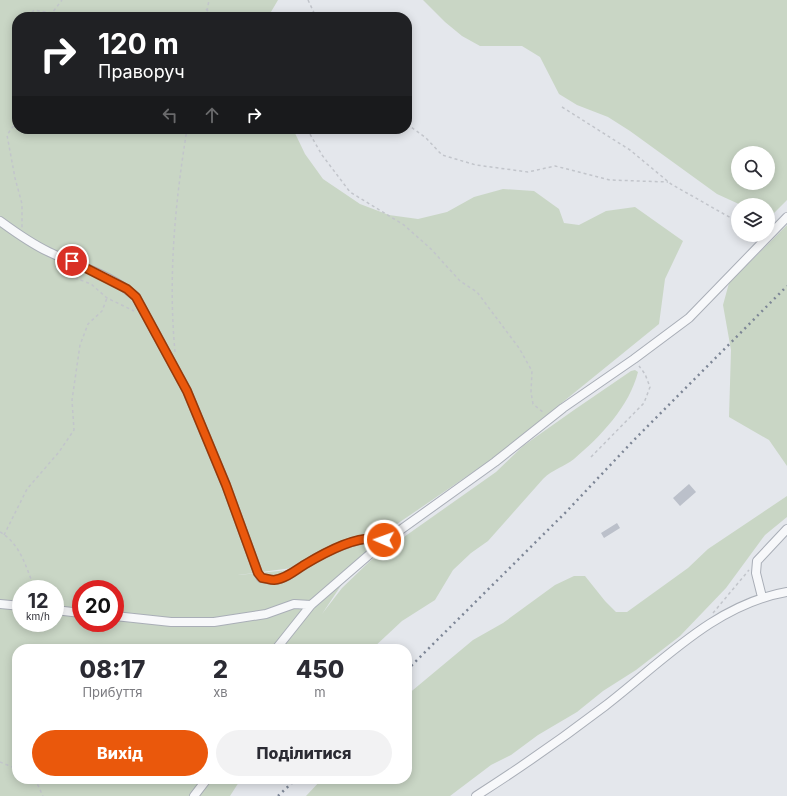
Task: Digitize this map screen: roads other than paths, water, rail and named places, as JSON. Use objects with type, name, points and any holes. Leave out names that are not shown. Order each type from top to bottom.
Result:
[{"type":"lane","points":[[280,644],[311,605],[384,540],[496,462],[550,418],[689,318],[787,217]]},
{"type":"lane","points":[[0,221],[49,252],[72,261],[127,289],[136,297],[187,391],[226,485],[258,573],[262,578],[273,580],[285,577],[321,555],[354,541],[378,538],[384,540]]},
{"type":"lane","points":[[762,596],[756,572],[757,561],[787,529]]},
{"type":"lane","points":[[476,796],[548,748],[696,633],[717,619],[762,596],[787,592]]},
{"type":"lane","points":[[0,604],[12,605]]},
{"type":"lane","points":[[124,617],[171,622],[214,622],[266,614],[294,604],[311,605]]},
{"type":"lane","points":[[194,796],[203,784]]},
{"type":"railway","points":[[412,665],[566,512],[633,441],[787,286]]},
{"type":"railway","points":[[278,796],[291,784]]}]
